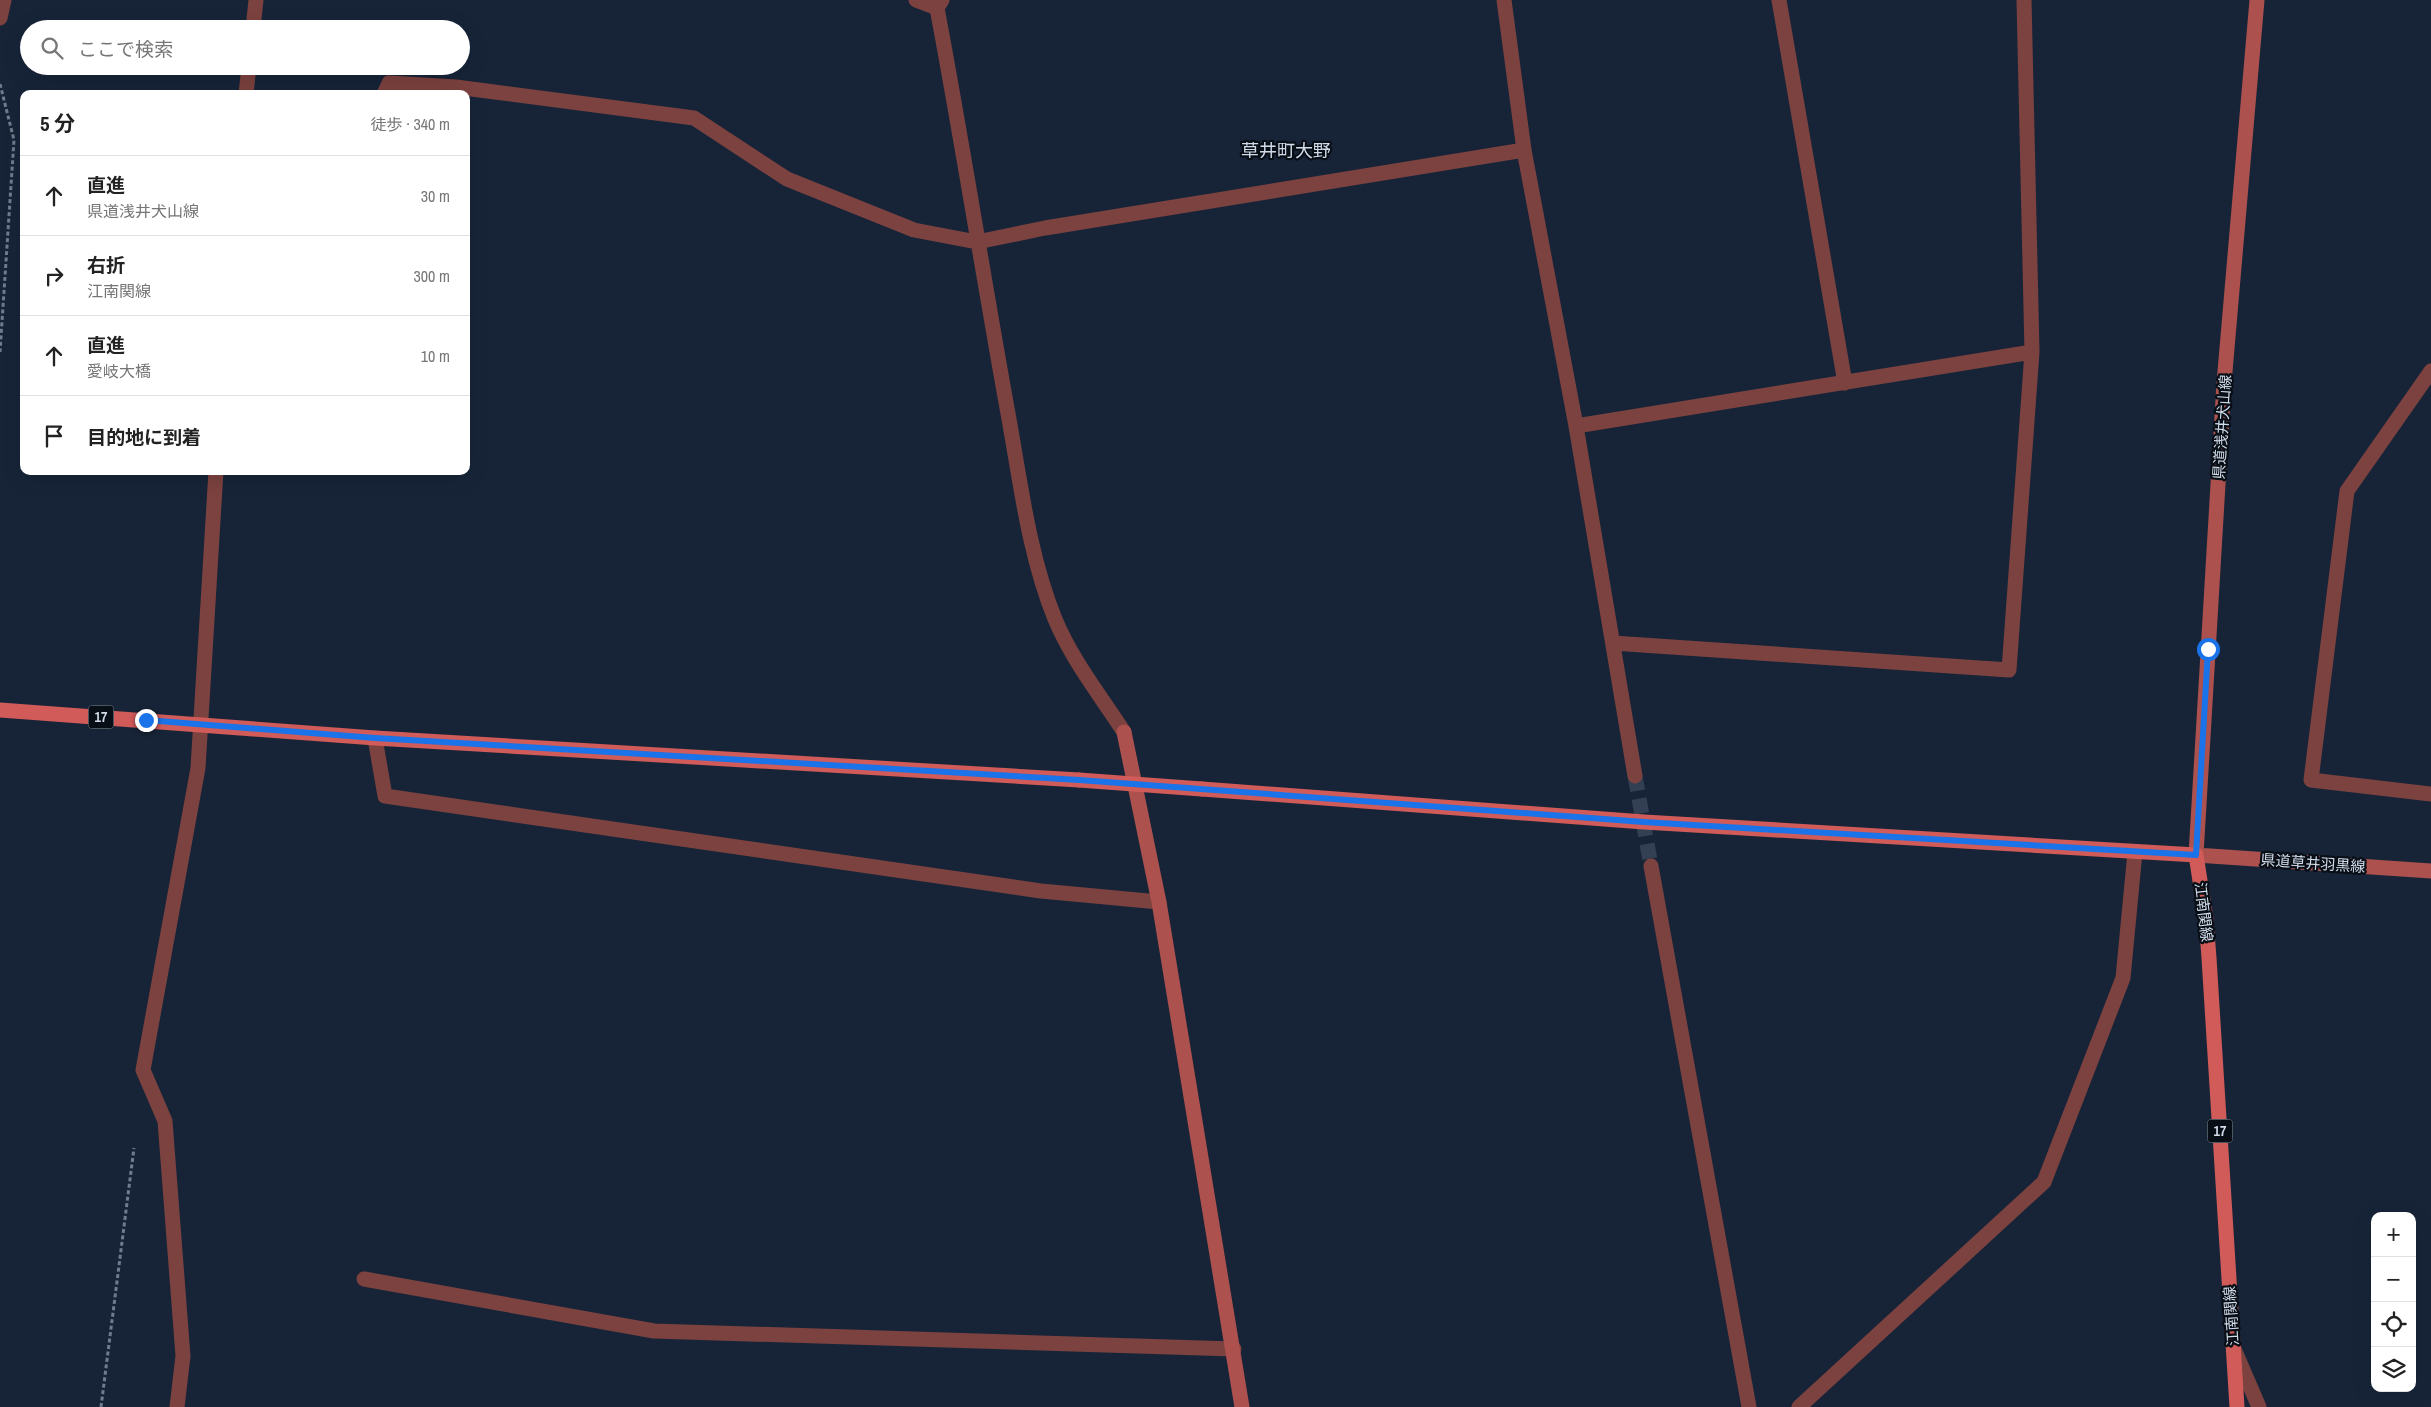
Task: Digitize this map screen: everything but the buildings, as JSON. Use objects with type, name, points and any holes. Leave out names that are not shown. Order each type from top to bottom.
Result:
[{"type":"main road","name":"県道浅井犬山線","points":[[2196,855],[2224,383],[2257,0]]},
{"type":"main road","name":"17","points":[[0,710],[375,738],[1079,780],[1644,822],[2196,855]]},
{"type":"main road","points":[[1124,732],[1159,902],[1242,1407]]},
{"type":"main road","name":"県道草井羽黒線","points":[[2196,855],[2431,870]]},
{"type":"main road","name":"江南関線","points":[[2196,855],[2206,919],[2237,1407]]},
{"type":"street","points":[[0,18],[4,0]]},
{"type":"street","points":[[254,20],[256,0]]},
{"type":"street","points":[[916,0],[939,4],[977,242],[1032,544],[1055,618],[1071,653],[1124,732]]},
{"type":"street","points":[[1504,0],[1524,150],[1576,426],[1635,776]]},
{"type":"street","points":[[1779,0],[1845,383]]},
{"type":"street","points":[[1613,643],[2010,670],[2032,352],[2024,0]]},
{"type":"street","points":[[246,90],[248,75]]},
{"type":"street","points":[[386,90],[389,84],[456,87],[694,118],[788,179],[914,230],[977,242],[1045,228],[1524,150]]},
{"type":"street","points":[[1576,426],[2032,352]]},
{"type":"street","points":[[2431,371],[2347,491],[2311,780],[2431,794]]},
{"type":"street","points":[[178,1407],[183,1356],[165,1121],[143,1070],[198,768],[216,475]]},
{"type":"street","points":[[375,738],[385,796],[1031,890],[1159,902]]},
{"type":"street","points":[[1799,1407],[2044,1182],[2123,978],[2135,852]]},
{"type":"street","points":[[1651,866],[1749,1407]]},
{"type":"street","points":[[364,1279],[654,1331],[1234,1350]]},
{"type":"street","points":[[2234,1348],[2259,1407]]},
{"type":"path","points":[[0,84],[14,140],[0,352]]},
{"type":"path","points":[[101,1407],[135,1139]]},
{"type":"tunnel","points":[[1635,776],[1651,866]]},
{"type":"district","name":"草井町大野","points":[[1286,150]]},
{"type":"route","points":[[146,720],[375,738],[1079,780],[1644,822],[2196,855],[2208,649]]}]
